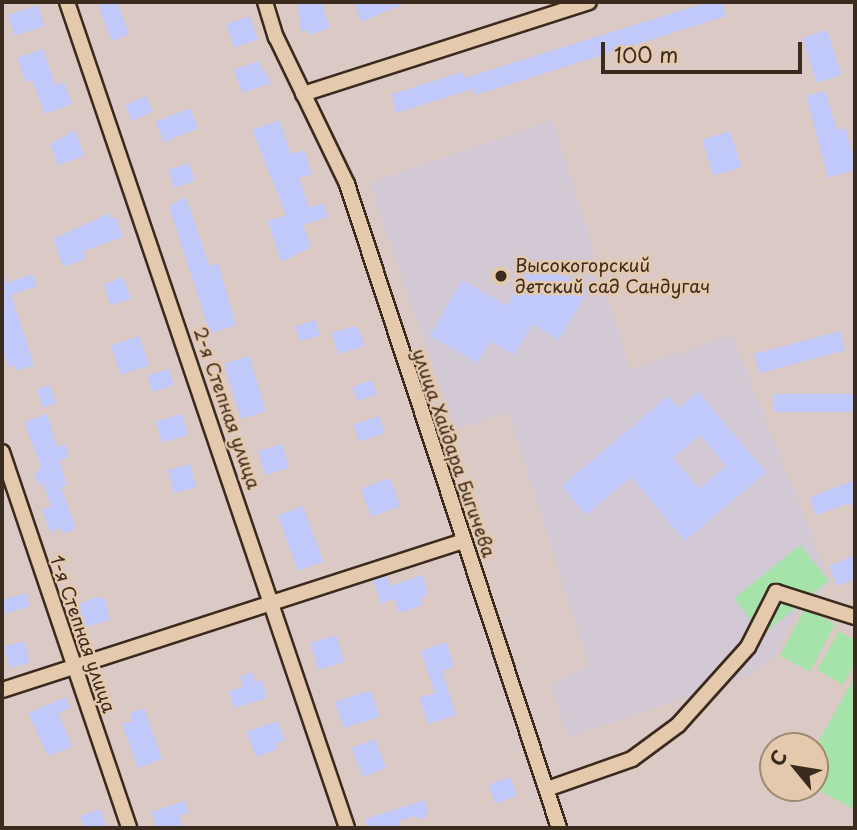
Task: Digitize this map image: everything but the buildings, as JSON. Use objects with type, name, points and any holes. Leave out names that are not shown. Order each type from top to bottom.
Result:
[{"type":"street","name":"2-я Степная улица","points":[[67,2],[273,601],[347,828]]},
{"type":"street","name":"улица Хайдара Бигичева","points":[[265,2],[303,94],[347,184],[559,828]]},
{"type":"street","points":[[303,94],[589,2]]},
{"type":"street","name":"1-я Степная улица","points":[[2,452],[128,828]]},
{"type":"street","points":[[2,690],[463,541]]},
{"type":"street","points":[[547,789],[632,759],[678,725],[748,647],[776,592],[855,617]]},
{"type":"shaded area","points":[[553,120],[630,369],[732,335],[831,583],[797,611],[776,656],[750,675],[568,738],[551,685],[589,665],[508,412],[455,430],[369,183]]},
{"type":"green space","points":[[800,545],[829,581],[763,634],[734,598]]},
{"type":"green space","points":[[805,608],[835,624],[810,672],[780,656]]},
{"type":"green space","points":[[839,631],[855,641],[855,662],[843,685],[817,670]]},
{"type":"green space","points":[[855,677],[855,810],[829,796],[829,732],[824,732]]},
{"type":"place","name":"Высокогорский детский сад Сандугач","points":[[501,276]]}]
